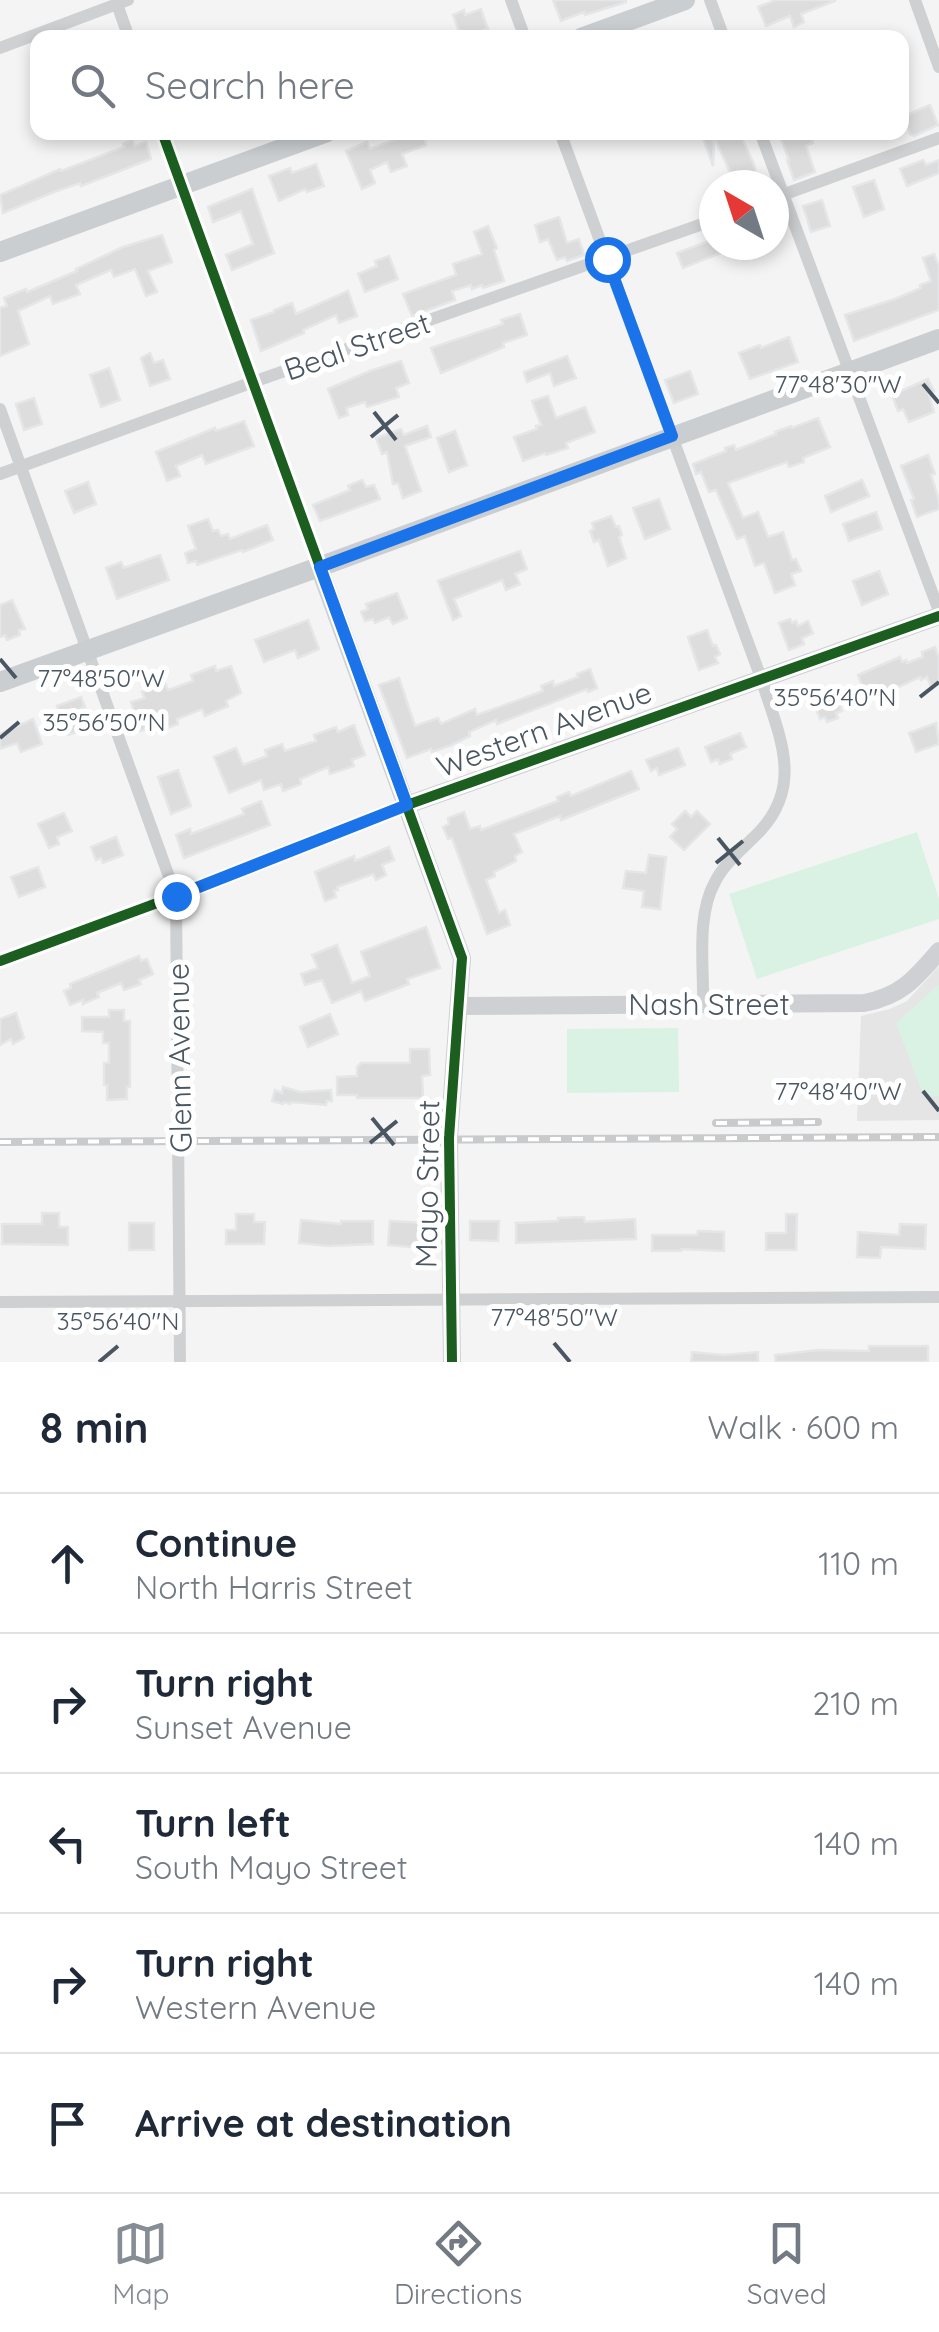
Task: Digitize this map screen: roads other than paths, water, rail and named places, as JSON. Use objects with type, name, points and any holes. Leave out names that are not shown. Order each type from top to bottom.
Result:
[{"type":"main road","points":[[603,30],[685,0]]},
{"type":"main road","points":[[0,252],[306,140]]},
{"type":"main road","points":[[0,682],[939,340]]},
{"type":"street","points":[[511,0],[522,30]]},
{"type":"street","points":[[710,0],[721,30]]},
{"type":"street","points":[[915,0],[939,67]]},
{"type":"street","points":[[48,30],[122,2],[127,30]]},
{"type":"street","points":[[0,48],[30,37]]},
{"type":"street","points":[[789,193],[939,138]]},
{"type":"street","points":[[165,140],[320,567]]},
{"type":"street","points":[[563,140],[761,678],[785,758],[786,777],[777,810],[714,882],[704,925],[704,1004]]},
{"type":"street","points":[[762,140],[771,170]]},
{"type":"street","points":[[789,224],[939,614]]},
{"type":"street","name":"Beal Street","points":[[0,474],[699,225]]},
{"type":"street","name":"Glenn Avenue","points":[[0,409],[176,896],[180,1362]]},
{"type":"street","name":"Mayo Street","points":[[320,567],[462,958],[449,1138],[452,1362]]},
{"type":"street","name":"Western Avenue","points":[[0,962],[407,805],[939,614]]},
{"type":"street","name":"Nash Street","points":[[460,1006],[864,1003],[903,989],[939,951]]},
{"type":"street","points":[[0,1302],[939,1297]]},
{"type":"railway","points":[[716,1123],[818,1122]]},
{"type":"railway","points":[[0,1142],[939,1137]]}]
